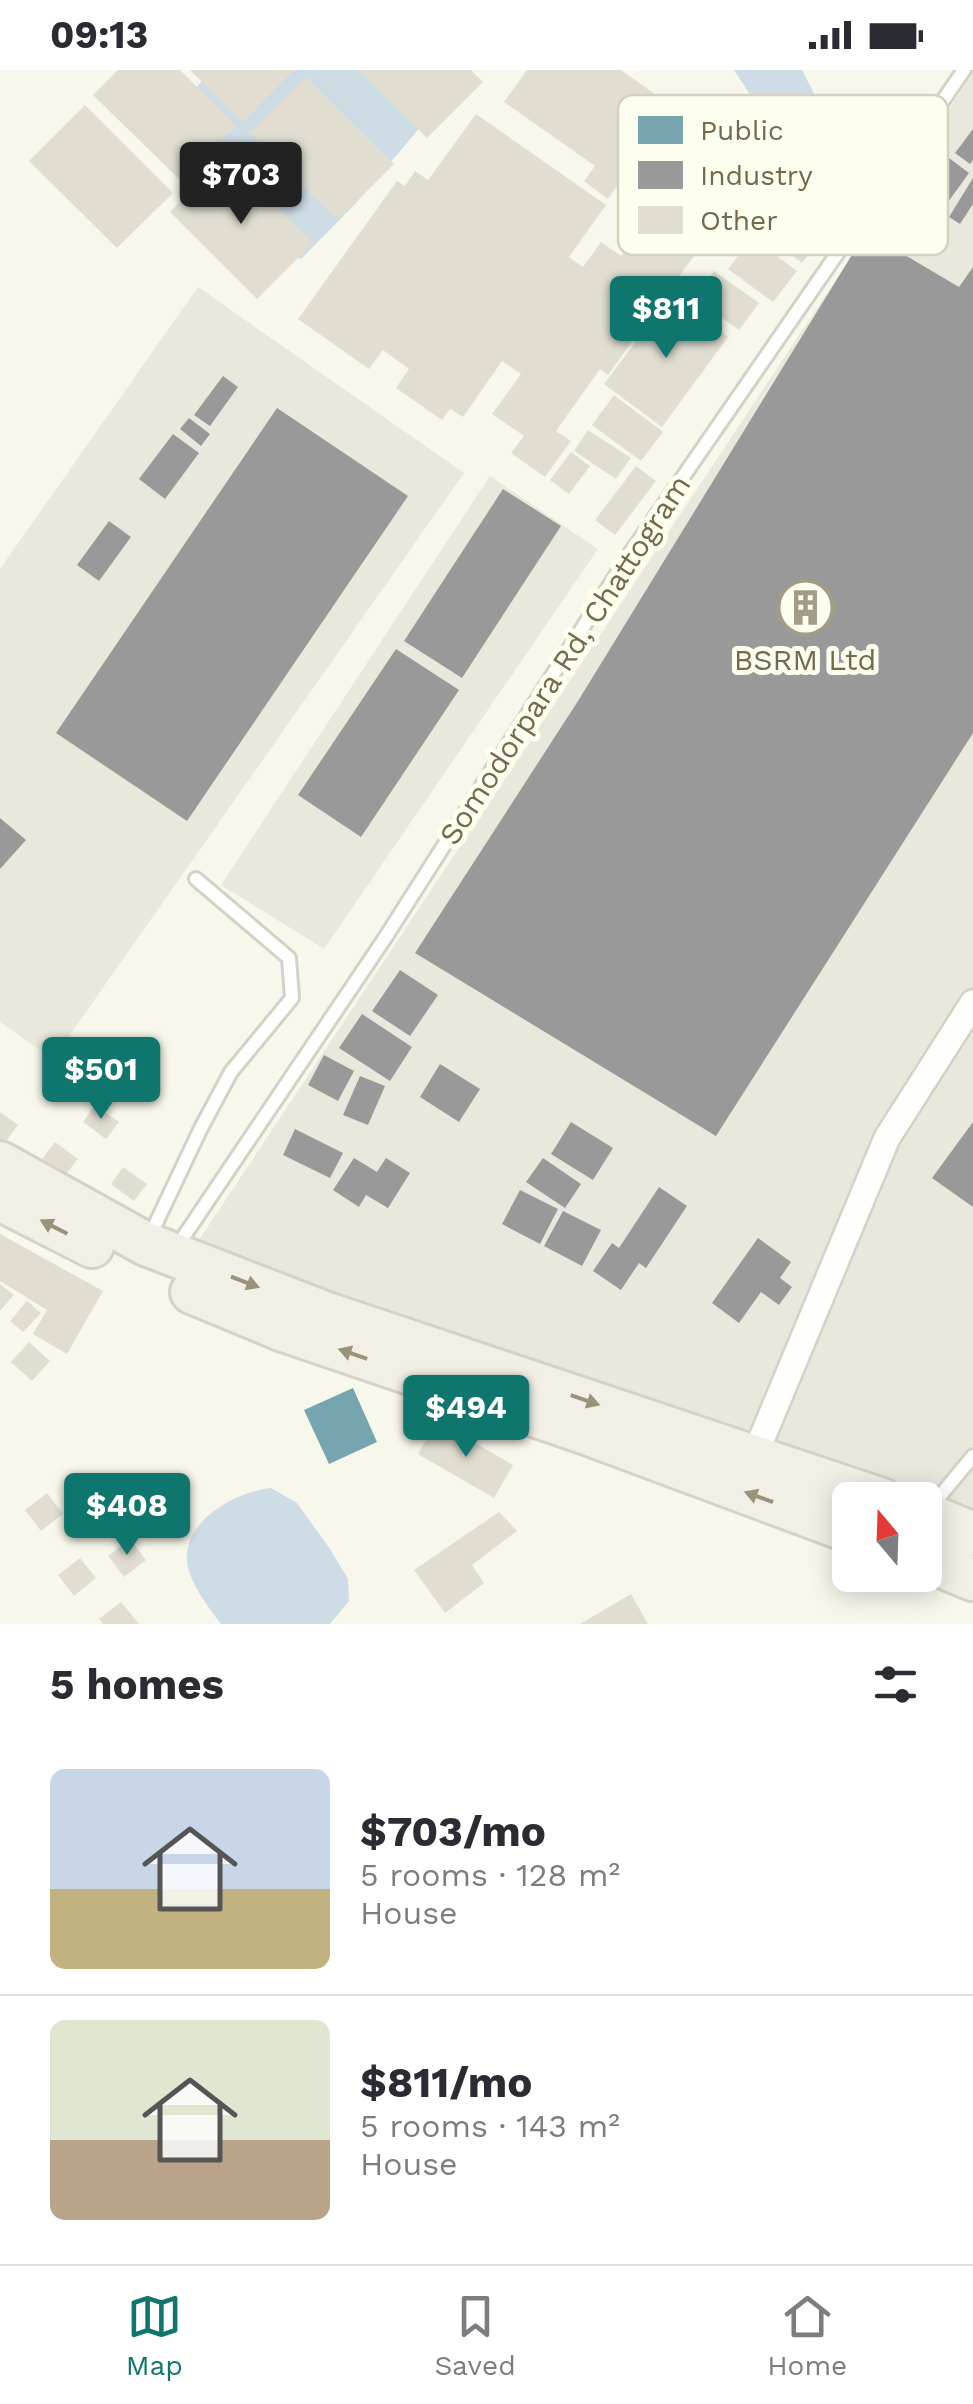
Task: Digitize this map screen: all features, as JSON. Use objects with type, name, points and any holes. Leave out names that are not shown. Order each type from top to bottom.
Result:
[{"type":"highway","points":[[0,1164],[159,1249],[327,1314],[832,1483]]},
{"type":"highway","points":[[0,1199],[135,1269],[281,1329],[584,1432],[832,1523]]},
{"type":"highway","points":[[942,1522],[973,1534]]},
{"type":"highway","points":[[942,1566],[973,1579]]},
{"type":"street","points":[[754,1456],[887,1138],[973,1003]]},
{"type":"lane","name":"Somodorpara Rd, Chattogram","points":[[947,95],[964,70]]},
{"type":"lane","name":"Somodorpara Rd, Chattogram","points":[[159,1249],[385,938],[629,555],[836,255]]},
{"type":"lane","points":[[159,1249],[201,1128],[231,1072],[292,998],[289,958],[196,880]]},
{"type":"lane","points":[[942,1494],[973,1456]]},
{"type":"shaded area","points":[[213,70],[434,70],[446,97],[355,204],[301,259],[262,242],[188,170],[172,112]]},
{"type":"shaded area","points":[[734,70],[802,70],[815,95],[750,95]]},
{"type":"shaded area","points":[[973,73],[973,1509],[942,1499],[942,1482],[892,1482],[193,1249],[852,255],[948,255],[948,111]]},
{"type":"shaded area","points":[[198,287],[464,473],[53,1059],[0,1022],[0,569]]},
{"type":"shaded area","points":[[490,476],[598,549],[324,949],[221,885]]},
{"type":"shaded area","points":[[271,1488],[297,1503],[348,1579],[349,1601],[330,1624],[221,1624],[192,1578],[187,1554],[199,1526],[210,1514],[240,1496]]},
{"type":"building: Public","points":[[353,1388],[377,1442],[329,1464],[304,1410]]},
{"type":"building: Industry","points":[[973,129],[973,160],[970,164],[955,153]]},
{"type":"building: Industry","points":[[948,159],[969,173],[948,202]]},
{"type":"building: Industry","points":[[973,178],[973,204],[960,224],[949,217]]},
{"type":"building: Industry","name":"BSRM Ltd","points":[[852,255],[905,255],[959,287],[973,267],[973,733],[716,1136],[415,953],[578,701]]},
{"type":"building: Industry","points":[[223,376],[238,387],[210,426],[194,415]]},
{"type":"building: Industry","points":[[277,408],[408,496],[187,821],[56,733]]},
{"type":"building: Industry","points":[[189,418],[210,434],[201,446],[180,429]]},
{"type":"building: Industry","points":[[173,434],[199,453],[165,499],[139,479]]},
{"type":"building: Industry","points":[[503,489],[561,526],[462,678],[404,641]]},
{"type":"building: Industry","points":[[109,521],[131,537],[99,581],[77,565]]},
{"type":"building: Industry","points":[[396,649],[459,690],[361,837],[298,795]]},
{"type":"building: Industry","points":[[0,818],[26,840],[0,869]]},
{"type":"building: Industry","points":[[400,970],[438,995],[410,1036],[372,1011]]},
{"type":"building: Industry","points":[[362,1014],[412,1047],[390,1081],[339,1048]]},
{"type":"building: Industry","points":[[324,1055],[354,1071],[338,1101],[308,1085]]},
{"type":"building: Industry","points":[[440,1064],[480,1089],[459,1122],[420,1097]]},
{"type":"building: Industry","points":[[360,1076],[385,1086],[368,1125],[343,1115]]},
{"type":"building: Industry","points":[[571,1122],[613,1148],[593,1180],[551,1154]]},
{"type":"building: Industry","points":[[973,1122],[973,1207],[932,1178]]},
{"type":"building: Industry","points":[[295,1129],[343,1153],[330,1178],[283,1155]]},
{"type":"building: Industry","points":[[354,1158],[377,1172],[386,1158],[410,1173],[388,1208],[366,1195],[359,1207],[333,1190]]},
{"type":"building: Industry","points":[[543,1158],[581,1184],[565,1208],[526,1182]]},
{"type":"building: Industry","points":[[659,1187],[687,1206],[646,1268],[639,1263],[621,1290],[593,1271],[612,1243],[619,1248]]},
{"type":"building: Industry","points":[[520,1190],[558,1209],[540,1244],[502,1224]]},
{"type":"building: Industry","points":[[563,1211],[601,1230],[582,1266],[544,1246]]},
{"type":"building: Industry","points":[[758,1238],[791,1262],[780,1278],[792,1287],[779,1305],[761,1292],[739,1323],[712,1303]]},
{"type":"building: Other","points":[[118,70],[180,70],[236,126],[181,181],[93,95]]},
{"type":"building: Other","points":[[190,70],[294,70],[242,122]]},
{"type":"building: Other","points":[[359,70],[471,70],[483,82],[427,138]]},
{"type":"building: Other","points":[[527,70],[621,70],[656,95],[618,95],[618,185],[608,199],[584,181],[595,166],[504,102]]},
{"type":"building: Other","points":[[306,77],[394,164],[338,220],[250,133]]},
{"type":"building: Other","points":[[85,105],[173,193],[117,248],[29,161]]},
{"type":"building: Other","points":[[476,114],[606,205],[569,257],[583,267],[601,242],[621,256],[695,255],[608,375],[600,369],[556,431],[571,441],[545,477],[511,453],[524,436],[492,414],[521,374],[502,361],[463,417],[450,409],[442,420],[396,388],[409,369],[383,350],[369,369],[298,319],[397,181],[405,186],[415,171],[428,180]]},
{"type":"building: Other","points":[[225,155],[313,243],[257,299],[170,212]]},
{"type":"building: Other","points":[[739,255],[775,255],[797,271],[773,302],[728,269]]},
{"type":"building: Other","points":[[792,255],[808,255],[802,263]]},
{"type":"building: Other","points":[[714,271],[759,303],[739,330],[694,298]]},
{"type":"building: Other","points":[[671,295],[728,337],[662,427],[604,384]]},
{"type":"building: Other","points":[[614,395],[663,432],[641,461],[592,425]]},
{"type":"building: Other","points":[[588,430],[631,458],[616,479],[574,451]]},
{"type":"building: Other","points":[[571,452],[590,466],[569,494],[550,480]]},
{"type":"building: Other","points":[[636,466],[656,481],[615,535],[595,520]]},
{"type":"building: Other","points":[[95,1105],[119,1122],[106,1139],[83,1122]]},
{"type":"building: Other","points":[[0,1112],[18,1125],[0,1149]]},
{"type":"building: Other","points":[[55,1142],[78,1159],[65,1175],[42,1159]]},
{"type":"building: Other","points":[[123,1167],[147,1184],[134,1201],[111,1184]]},
{"type":"building: Other","points":[[0,1234],[103,1291],[67,1354],[33,1334],[47,1310],[0,1281]]},
{"type":"building: Other","points":[[0,1284],[14,1295],[0,1311]]},
{"type":"building: Other","points":[[27,1301],[41,1313],[23,1332],[10,1321]]},
{"type":"building: Other","points":[[29,1342],[50,1361],[32,1381],[11,1362]]},
{"type":"building: Other","points":[[437,1421],[513,1465],[494,1498],[418,1454]]},
{"type":"building: Other","points":[[47,1493],[63,1514],[41,1531],[25,1510]]},
{"type":"building: Other","points":[[499,1512],[517,1531],[472,1565],[484,1583],[445,1613],[414,1570]]},
{"type":"building: Other","points":[[130,1539],[146,1560],[124,1577],[108,1556]]},
{"type":"building: Other","points":[[80,1558],[96,1578],[74,1596],[58,1575]]},
{"type":"building: Other","points":[[631,1594],[648,1624],[580,1624]]},
{"type":"building: Other","points":[[121,1602],[139,1624],[103,1624],[99,1619]]},
{"type":"place","name":"BSRM Ltd","points":[[805,608]]}]
